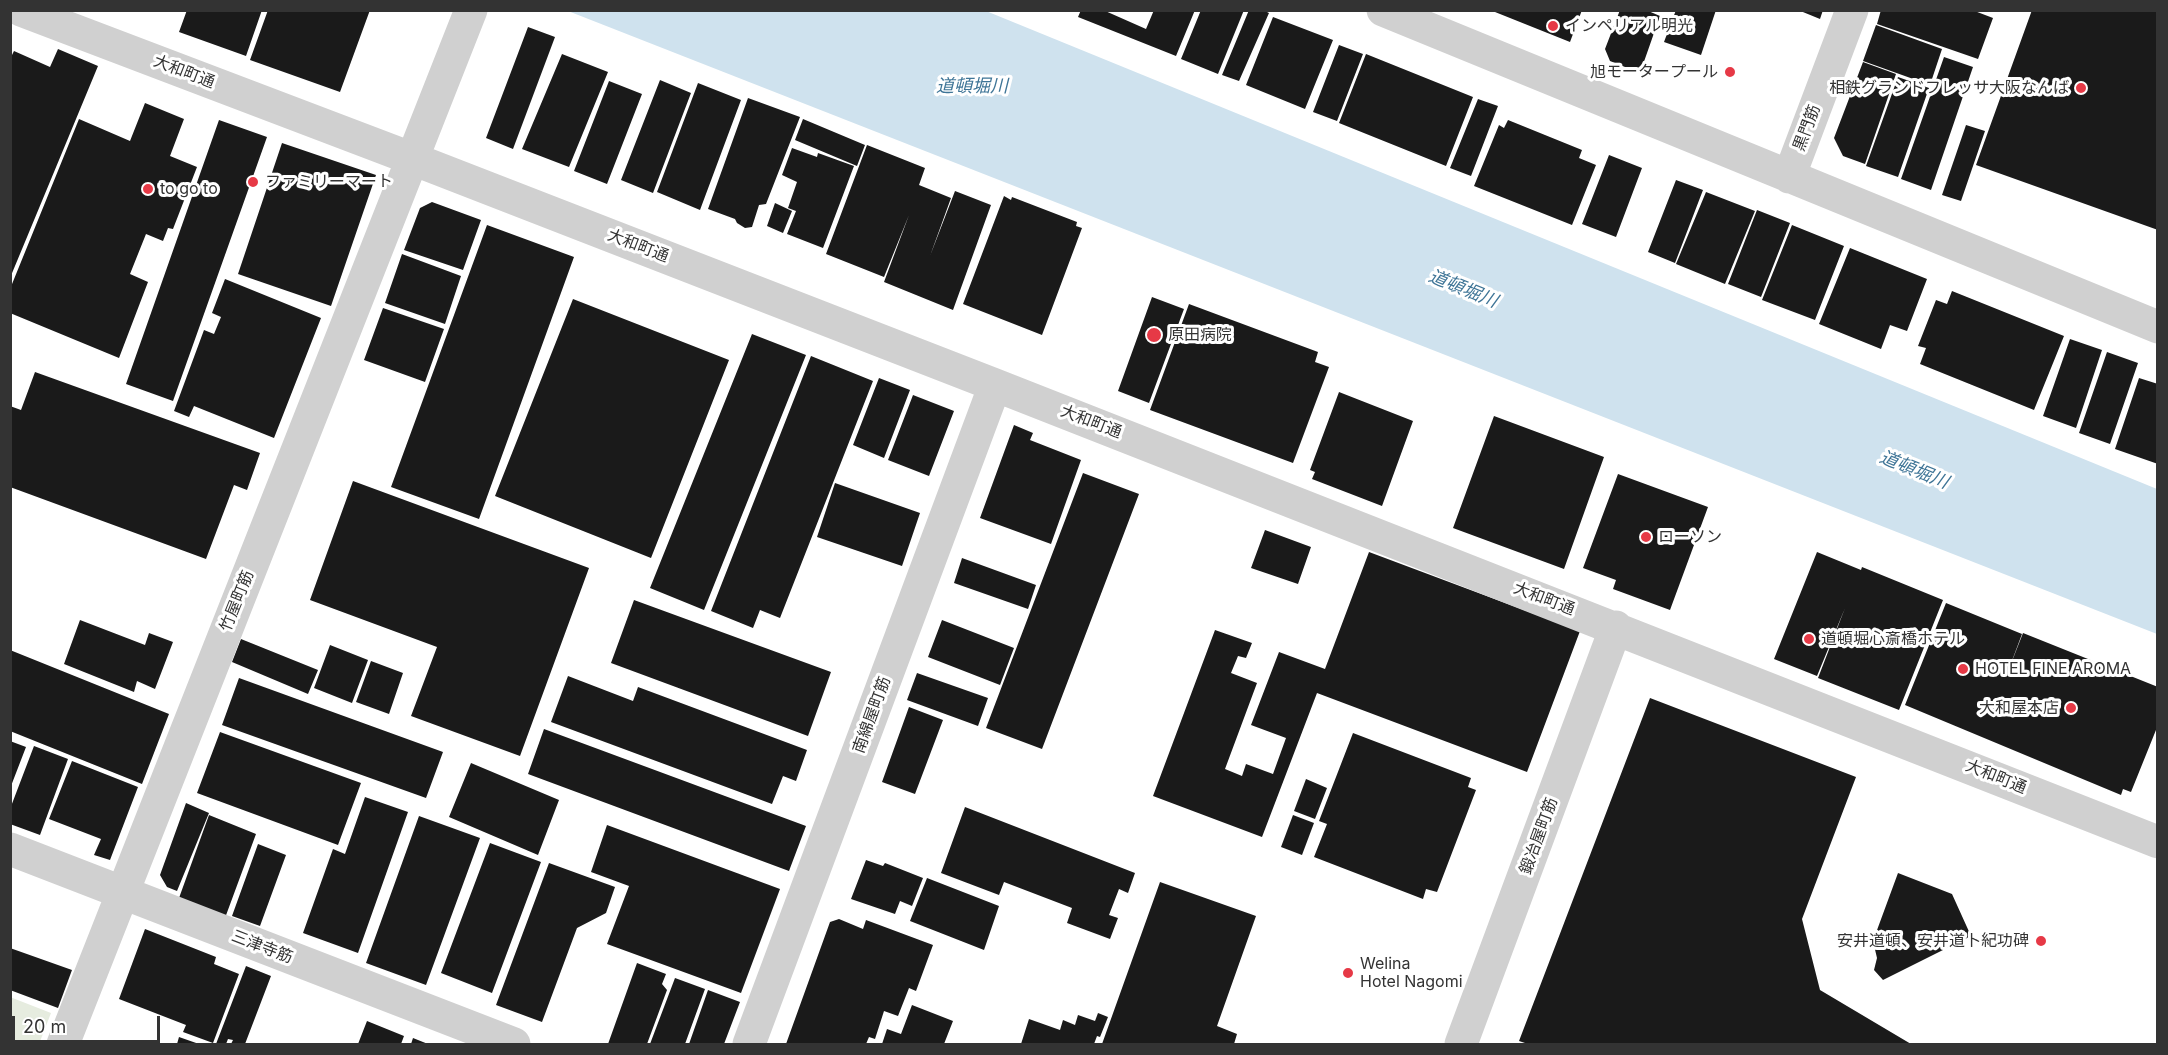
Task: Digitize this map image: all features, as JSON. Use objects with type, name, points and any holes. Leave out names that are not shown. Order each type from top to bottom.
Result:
[{"type":"street","name":"大和町通","points":[[21,10],[995,385],[1616,627],[2157,842]]},
{"type":"street","points":[[1383,10],[2157,327]]},
{"type":"street","name":"黒門筋","points":[[1789,177],[1852,10]]},
{"type":"street","name":"竹屋町筋","points":[[63,1044],[467,22]]},
{"type":"street","name":"南綿屋町筋","points":[[749,1044],[995,385]]},
{"type":"street","name":"鍛冶屋町筋","points":[[1461,1044],[1616,627]]},
{"type":"street","name":"三津寺筋","points":[[10,849],[514,1044]]},
{"type":"shaded area","points":[[10,997],[51,1013],[39,1044],[11,1044]]},
{"type":"water","name":"道頓堀川","points":[[568,11],[986,11],[2157,489],[2157,634]]},
{"type":"building","points":[[187,10],[262,10],[246,56],[179,32]]},
{"type":"building","points":[[268,10],[370,10],[340,92],[250,60]]},
{"type":"building","points":[[1081,10],[1103,10],[1146,29],[1154,10],[1195,10],[1176,56],[1078,17]]},
{"type":"building","points":[[1201,10],[1244,10],[1218,74],[1181,59]]},
{"type":"building","points":[[1249,10],[1263,10],[1269,13],[1239,81],[1222,75]]},
{"type":"building","name":"インペリアル明光","points":[[1490,10],[1582,10],[1570,42]]},
{"type":"building","points":[[1620,10],[1646,10],[1660,16],[1640,73],[1610,61],[1605,49]]},
{"type":"building","points":[[1676,10],[1716,10],[1701,55],[1664,42]]},
{"type":"building","points":[[1798,10],[1823,10],[1820,19]]},
{"type":"building","points":[[1881,10],[1972,10],[1993,18],[1978,59],[1877,24]]},
{"type":"building","name":"相鉄グランドフレッサ大阪なんば","points":[[2032,10],[2158,10],[2158,230],[1976,165]]},
{"type":"building","points":[[1273,17],[1333,40],[1305,109],[1246,85]]},
{"type":"building","points":[[1876,25],[1942,49],[1930,85],[1863,61]]},
{"type":"building","points":[[528,27],[555,37],[513,149],[486,138]]},
{"type":"building","points":[[1339,45],[1363,54],[1337,121],[1313,112]]},
{"type":"building","points":[[58,49],[98,66],[10,278],[10,59],[14,51],[50,67]]},
{"type":"building","points":[[562,54],[608,72],[569,167],[522,149]]},
{"type":"building","points":[[1366,54],[1473,97],[1446,166],[1339,123]]},
{"type":"building","points":[[1944,57],[1973,67],[1931,190],[1901,179]]},
{"type":"building","points":[[1863,62],[1896,74],[1865,164],[1843,156],[1834,138]]},
{"type":"building","points":[[1898,77],[1929,88],[1898,177],[1866,166]]},
{"type":"building","points":[[660,80],[691,93],[653,193],[621,180]]},
{"type":"building","points":[[609,81],[642,94],[607,184],[574,171]]},
{"type":"building","points":[[698,83],[741,100],[700,210],[657,192]]},
{"type":"building","points":[[748,98],[800,117],[766,204],[759,205],[752,227],[745,228],[735,219],[708,209]]},
{"type":"building","points":[[1478,99],[1498,106],[1471,176],[1450,168]]},
{"type":"building","points":[[145,103],[184,119],[170,156],[197,167],[173,229],[168,228],[163,241],[146,234],[130,274],[148,282],[119,358],[10,313],[10,289],[79,119],[130,141]]},
{"type":"building","points":[[803,119],[865,145],[857,166],[795,140]]},
{"type":"building","points":[[219,120],[267,137],[173,401],[126,384]]},
{"type":"building","points":[[1508,120],[1582,150],[1579,158],[1596,165],[1572,225],[1474,186],[1499,125],[1504,128]]},
{"type":"building","points":[[1966,125],[1985,131],[1961,201],[1942,195]]},
{"type":"building","points":[[282,143],[376,175],[331,306],[238,274]]},
{"type":"building","points":[[867,145],[925,168],[919,185],[951,198],[930,256],[955,191],[991,205],[953,310],[884,282],[909,215],[884,277],[826,254]]},
{"type":"building","points":[[792,148],[817,157],[818,153],[854,166],[823,248],[787,234],[796,211],[788,208],[797,182],[782,175]]},
{"type":"building","points":[[1609,155],[1642,168],[1616,237],[1582,224]]},
{"type":"building","points":[[1676,180],[1703,190],[1675,263],[1648,252]]},
{"type":"building","points":[[1706,192],[1755,211],[1725,284],[1676,264]]},
{"type":"building","points":[[1004,196],[1077,222],[1076,226],[1082,228],[1042,335],[963,304]]},
{"type":"building","points":[[432,202],[481,220],[463,270],[404,250],[420,208]]},
{"type":"building","points":[[775,203],[792,211],[783,233],[767,226]]},
{"type":"building","points":[[1757,210],[1790,223],[1761,297],[1728,284]]},
{"type":"building","points":[[487,225],[574,257],[479,519],[391,487]]},
{"type":"building","points":[[1792,225],[1844,246],[1815,320],[1762,300]]},
{"type":"building","points":[[1850,248],[1927,279],[1907,331],[1890,325],[1881,349],[1819,324]]},
{"type":"building","points":[[402,254],[461,276],[445,324],[385,303]]},
{"type":"building","points":[[225,279],[321,318],[274,438],[194,406],[189,417],[174,411],[204,330],[214,334],[221,317],[212,313]]},
{"type":"building","points":[[1952,291],[2064,336],[2034,410],[1920,364],[1926,348],[1918,346],[1936,300],[1947,304]]},
{"type":"building","points":[[1152,297],[1184,309],[1149,403],[1118,391]]},
{"type":"building","points":[[573,299],[729,360],[651,558],[495,496]]},
{"type":"building","points":[[1189,304],[1318,352],[1315,362],[1329,367],[1293,463],[1150,410]]},
{"type":"building","points":[[383,308],[444,329],[425,382],[364,360]]},
{"type":"building","points":[[752,334],[806,355],[704,610],[650,588]]},
{"type":"building","points":[[2070,339],[2102,350],[2076,428],[2043,416]]},
{"type":"building","points":[[2107,352],[2138,363],[2110,444],[2079,433]]},
{"type":"building","points":[[811,356],[873,381],[780,618],[760,610],[753,628],[711,611]]},
{"type":"building","points":[[35,372],[260,453],[247,490],[234,485],[206,559],[10,487],[10,406],[21,410]]},
{"type":"building","points":[[879,378],[910,390],[884,458],[853,445]]},
{"type":"building","points":[[2139,378],[2158,384],[2158,464],[2115,449]]},
{"type":"building","points":[[1339,392],[1413,421],[1382,506],[1312,479],[1315,472],[1310,470]]},
{"type":"building","points":[[913,395],[954,411],[929,476],[888,460]]},
{"type":"building","points":[[1494,416],[1604,457],[1564,569],[1453,528]]},
{"type":"building","points":[[1014,425],[1033,433],[1030,440],[1081,460],[1051,544],[980,518]]},
{"type":"building","points":[[1083,473],[1139,494],[1042,749],[986,728]]},
{"type":"building","name":"ローソン","points":[[1618,474],[1708,507],[1670,610],[1613,589],[1616,580],[1583,568]]},
{"type":"building","points":[[353,481],[589,568],[520,756],[411,716],[437,647],[310,600]]},
{"type":"building","points":[[835,483],[920,513],[902,566],[817,537]]},
{"type":"building","points":[[1265,530],[1311,547],[1298,584],[1251,568]]},
{"type":"building","points":[[1369,552],[1580,631],[1527,772],[1317,693],[1262,837],[1153,796],[1215,630],[1252,643],[1246,658],[1238,656],[1231,673],[1257,683],[1225,769],[1242,776],[1246,764],[1273,774],[1286,738],[1251,725],[1279,652],[1325,669]]},
{"type":"building","points":[[1817,552],[1861,570],[1862,567],[1943,600],[1899,710],[1818,678],[1845,608],[1817,676],[1774,659]]},
{"type":"building","points":[[962,558],[1036,585],[1028,609],[954,583]]},
{"type":"building","points":[[634,600],[831,672],[808,736],[611,663]]},
{"type":"building","points":[[1946,603],[2022,634],[2007,674],[2023,633],[2158,687],[2158,725],[2131,792],[2123,789],[2121,795],[1905,705]]},
{"type":"building","points":[[80,620],[145,645],[149,633],[173,642],[155,689],[137,681],[134,692],[64,664]]},
{"type":"building","points":[[942,620],[1014,648],[1000,685],[928,657]]},
{"type":"building","points":[[241,639],[318,670],[308,694],[232,662]]},
{"type":"building","points":[[330,645],[368,660],[352,703],[314,688]]},
{"type":"building","points":[[10,650],[169,714],[142,784],[10,731]]},
{"type":"building","points":[[371,661],[403,673],[389,714],[356,702]]},
{"type":"building","points":[[917,673],[988,698],[978,726],[907,700]]},
{"type":"building","points":[[568,676],[633,701],[638,687],[807,750],[796,781],[783,776],[772,804],[551,722]]},
{"type":"building","points":[[239,678],[443,752],[426,798],[222,725]]},
{"type":"building","points":[[1650,698],[1856,777],[1802,919],[1820,990],[1911,1044],[1528,1044],[1519,1041]]},
{"type":"building","points":[[909,707],[943,720],[915,794],[882,782]]},
{"type":"building","points":[[544,729],[806,826],[789,871],[528,774]]},
{"type":"building","points":[[220,732],[361,783],[338,845],[197,793]]},
{"type":"building","points":[[1353,733],[1471,778],[1468,787],[1476,790],[1437,892],[1426,889],[1423,899],[1314,857],[1327,824],[1319,821]]},
{"type":"building","points":[[10,741],[26,747],[11,786],[10,786]]},
{"type":"building","points":[[34,746],[68,759],[40,835],[10,824],[10,809]]},
{"type":"building","points":[[72,761],[138,787],[110,860],[94,855],[101,839],[49,819]]},
{"type":"building","points":[[471,763],[559,800],[538,855],[449,817]]},
{"type":"building","points":[[1306,779],[1327,788],[1315,819],[1294,811]]},
{"type":"building","points":[[365,797],[408,812],[358,953],[303,933],[333,849],[345,854]]},
{"type":"building","points":[[186,803],[209,813],[177,891],[167,887],[160,875]]},
{"type":"building","points":[[965,807],[1135,873],[1128,893],[1119,889],[1109,915],[1118,918],[1110,939],[1067,923],[1072,908],[1004,882],[999,895],[941,873]]},
{"type":"building","points":[[209,815],[256,834],[225,918],[179,898]]},
{"type":"building","points":[[1293,815],[1314,823],[1302,855],[1281,847]]},
{"type":"building","points":[[419,816],[480,838],[426,985],[366,963]]},
{"type":"building","points":[[607,825],[780,889],[741,993],[607,944],[629,886],[591,872]]},
{"type":"building","points":[[490,843],[541,862],[492,993],[441,973]]},
{"type":"building","points":[[258,844],[286,855],[260,926],[232,916]]},
{"type":"building","points":[[866,860],[883,866],[885,863],[923,878],[912,906],[900,901],[895,914],[851,899]]},
{"type":"building","points":[[549,863],[615,887],[606,913],[577,928],[542,1022],[496,1005]]},
{"type":"building","points":[[1898,873],[1952,894],[1971,936],[1883,980],[1874,970],[1877,958],[1873,941]]},
{"type":"building","points":[[927,878],[999,906],[984,950],[910,921]]},
{"type":"building","points":[[1160,882],[1256,916],[1217,1026],[1237,1034],[1234,1044],[1102,1044]]},
{"type":"building","points":[[839,919],[863,929],[866,920],[933,945],[916,991],[909,988],[898,1016],[884,1011],[875,1039],[869,1037],[866,1044],[786,1044],[830,922]]},
{"type":"building","points":[[145,929],[216,957],[214,964],[239,974],[213,1043],[183,1032],[186,1025],[119,999]]},
{"type":"building","points":[[10,948],[72,970],[58,1008],[10,990]]},
{"type":"building","points":[[637,963],[666,974],[662,984],[667,990],[647,1044],[608,1044]]},
{"type":"building","points":[[246,966],[271,976],[245,1044],[231,1044],[233,1040],[228,1039],[226,1044],[216,1044]]},
{"type":"building","points":[[675,978],[705,989],[685,1044],[650,1044]]},
{"type":"building","points":[[708,990],[740,1002],[724,1044],[689,1044]]},
{"type":"building","points":[[912,1005],[953,1021],[944,1044],[882,1044],[887,1029],[901,1034]]},
{"type":"building","points":[[1098,1013],[1108,1017],[1100,1037],[1097,1036],[1094,1044],[1021,1044],[1029,1019],[1060,1030],[1063,1020],[1075,1025],[1078,1015],[1095,1021]]},
{"type":"building","points":[[367,1021],[404,1036],[401,1044],[358,1044]]},
{"type":"building","points":[[179,1037],[199,1044],[177,1044]]},
{"type":"building","points":[[413,1038],[428,1044],[411,1044]]},
{"type":"place","name":"インペリアル明光","points":[[1553,26]]},
{"type":"place","name":"旭モータープール","points":[[1730,72]]},
{"type":"place","name":"相鉄グランドフレッサ大阪なんば","points":[[2081,88]]},
{"type":"place","name":"ファミリーマート","points":[[253,182]]},
{"type":"place","name":"to go to","points":[[148,189]]},
{"type":"place","name":"原田病院","points":[[1154,335]]},
{"type":"place","name":"ローソン","points":[[1646,537]]},
{"type":"place","name":"道頓堀心斎橋ホテル","points":[[1809,639]]},
{"type":"place","name":"HOTEL FINE AROMA","points":[[1963,669]]},
{"type":"place","name":"大和屋本店","points":[[2071,708]]},
{"type":"place","name":"安井道頓、安井道卜紀功碑","points":[[2041,941]]},
{"type":"place","name":"Welina Hotel Nagomi","points":[[1348,973]]}]
